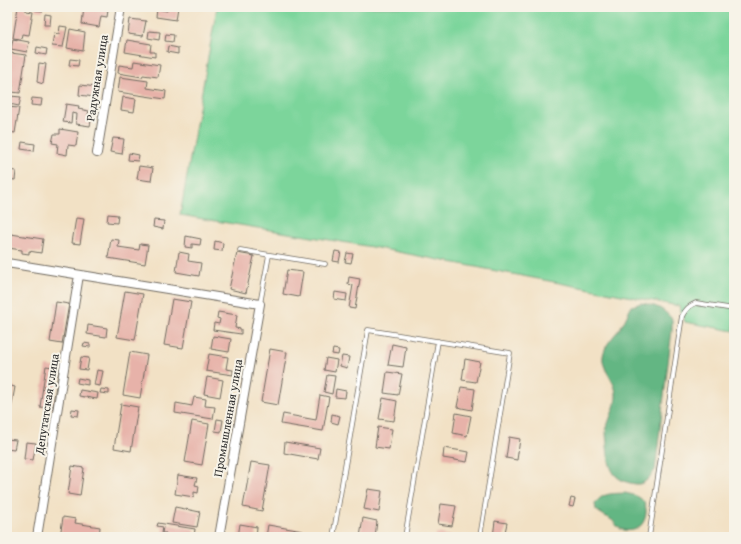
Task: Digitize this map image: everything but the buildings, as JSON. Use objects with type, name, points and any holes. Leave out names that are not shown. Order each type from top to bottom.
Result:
[{"type":"street","name":"Радужная улица","points":[[97,153],[121,7]]},
{"type":"street","points":[[7,263],[260,304]]},
{"type":"street","name":"Депутатская улица","points":[[37,537],[79,275]]},
{"type":"street","name":"Промышленная улица","points":[[219,537],[260,304]]},
{"type":"lane","points":[[240,250],[325,264]]},
{"type":"lane","points":[[260,304],[269,255]]},
{"type":"lane","points":[[649,537],[682,316],[690,305],[696,303],[734,309]]},
{"type":"lane","points":[[333,537],[368,330],[510,353],[480,537]]},
{"type":"lane","points":[[405,537],[438,341]]},
{"type":"green space","points":[[217,7],[734,7],[734,331],[685,322],[679,306],[372,247],[180,215]]},
{"type":"green space","points":[[641,303],[655,306],[665,312],[672,319],[672,330],[655,470],[645,482],[636,484],[621,480],[616,476],[610,466],[606,432],[614,406],[616,393],[604,365],[603,356],[606,347],[622,325],[632,306]]},
{"type":"green space","points":[[625,493],[635,495],[640,498],[646,507],[645,519],[642,524],[631,530],[620,529],[612,520],[596,510],[595,504],[601,497],[608,494]]}]
